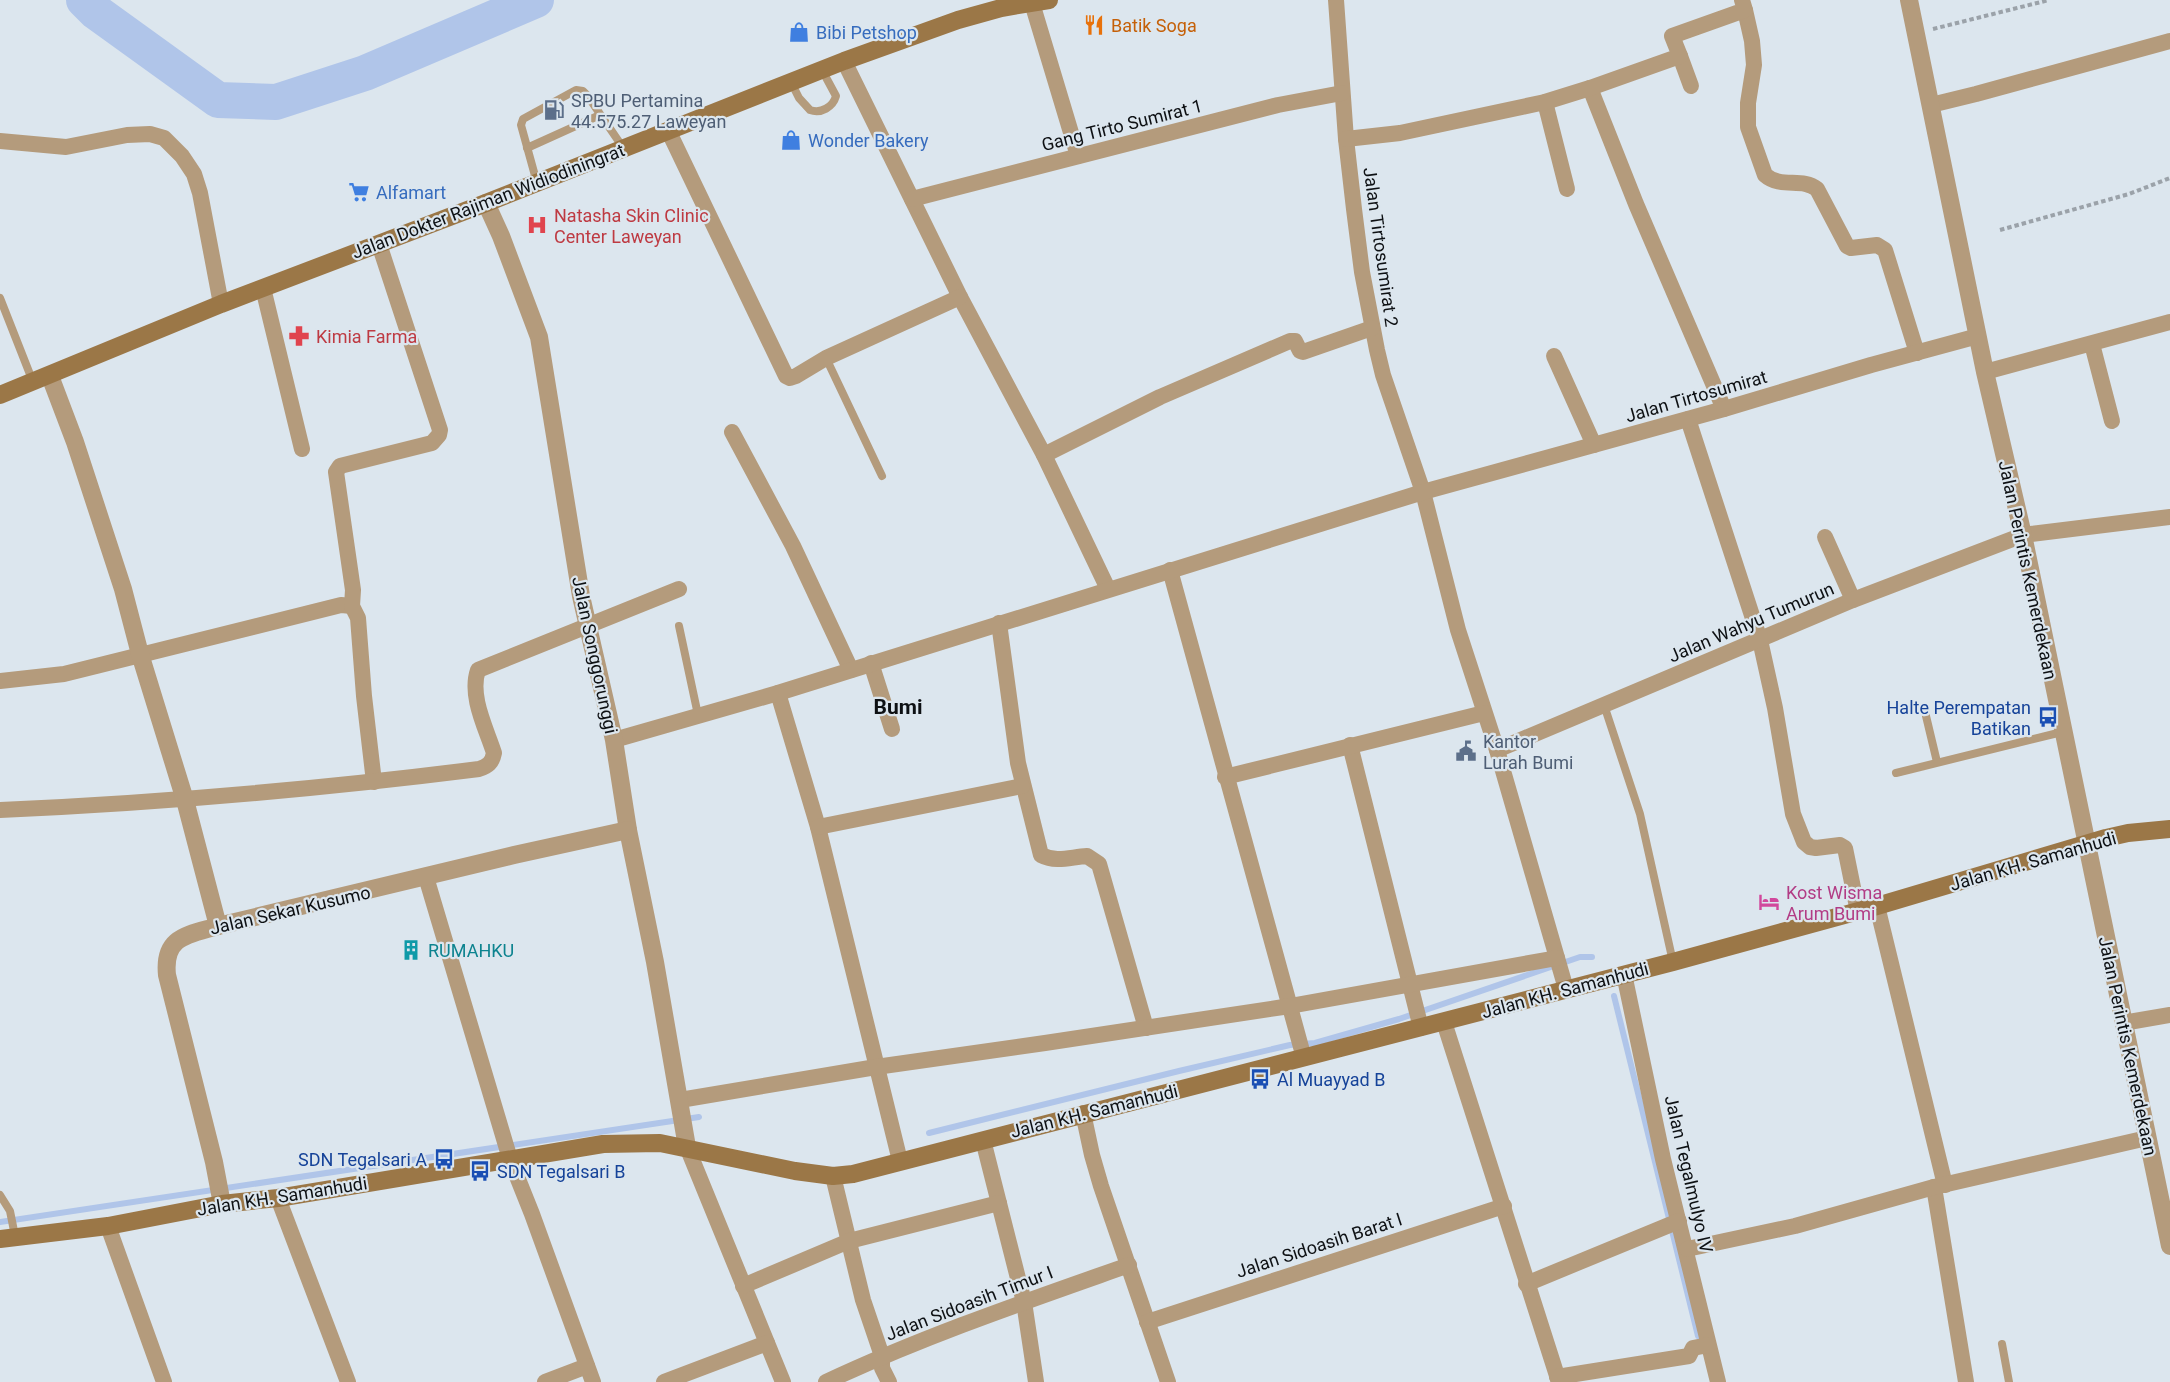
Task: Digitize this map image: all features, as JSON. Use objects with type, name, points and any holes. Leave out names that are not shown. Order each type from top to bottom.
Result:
[{"type":"main road","name":"Jalan Dokter Rajiman Widiodiningrat","points":[[0,395],[221,304],[624,149],[844,60],[999,4],[1041,1]]},
{"type":"main road","name":"Jalan KH. Samanhudi","points":[[10,1235],[108,1226],[221,1200],[278,1198],[507,1148],[660,1143],[760,1164],[833,1176],[853,1174],[1303,1054],[1421,1028],[1672,962],[1858,912],[2128,833],[2170,829]]},
{"type":"street","name":"Jalan Tirtosumirat 2","points":[[1336,0],[1346,139],[1362,272],[1372,328],[1383,375],[1423,492],[1458,630],[1497,750],[1566,989]]},
{"type":"street","name":"Jalan Perintis Kemerdekaan","points":[[1909,0],[2147,1138],[2167,1217],[2170,1246]]},
{"type":"street","points":[[1041,1],[1078,156]]},
{"type":"street","points":[[1691,86],[1672,36],[1743,5],[1752,41],[1754,65],[1748,103],[1748,127],[1765,175],[1781,183],[1811,184],[1817,189],[1847,246],[1851,248],[1878,245],[1885,250],[1917,353]]},
{"type":"street","points":[[1931,105],[2170,41]]},
{"type":"street","points":[[1346,139],[1400,133],[1545,102],[1680,56]]},
{"type":"street","points":[[844,60],[960,297],[1044,455],[1108,589]]},
{"type":"street","points":[[1590,88],[1636,204],[1724,408]]},
{"type":"street","name":"Gang Tirto Sumirat 1","points":[[912,199],[1278,105],[1342,93]]},
{"type":"street","points":[[1545,102],[1567,189]]},
{"type":"street","points":[[668,130],[786,376],[790,378],[796,376],[826,358],[960,297]]},
{"type":"street","points":[[0,141],[66,147],[127,135],[150,134],[164,138],[182,156],[194,174],[200,193],[221,304]]},
{"type":"street","name":"Jalan Songgorunggi","points":[[486,203],[501,236],[539,337],[574,555],[587,625],[614,740],[628,830],[655,962],[687,1147]]},
{"type":"street","points":[[374,782],[358,618],[352,606],[353,590],[335,474],[340,466],[432,443],[440,430],[379,244]]},
{"type":"street","points":[[263,288],[302,449]]},
{"type":"street","points":[[1985,372],[2170,322]]},
{"type":"street","points":[[1044,455],[1160,397],[1290,341],[1295,341],[1300,351],[1303,352],[1372,328]]},
{"type":"street","name":"Jalan Tirtosumirat","points":[[614,740],[778,693],[1423,492],[1978,336]]},
{"type":"street","points":[[2092,344],[2112,422]]},
{"type":"street","points":[[1554,356],[1594,445]]},
{"type":"street","points":[[50,376],[98,508],[123,589],[140,654],[185,800],[218,926]]},
{"type":"street","points":[[1688,419],[1760,640],[1794,814],[1804,842],[1810,847],[1840,845],[1845,848],[1858,912]]},
{"type":"street","points":[[732,432],[793,546],[851,670]]},
{"type":"street","name":"Jalan Wahyu Tumurun","points":[[1497,750],[1853,600],[2022,535],[2170,517]]},
{"type":"street","points":[[1825,537],[1853,600]]},
{"type":"street","points":[[1170,570],[1225,777],[1303,1054]]},
{"type":"street","points":[[0,810],[185,800],[374,782],[479,769],[492,761],[494,753],[476,696],[474,682],[478,670],[678,589]]},
{"type":"street","points":[[0,681],[64,674],[341,605],[352,606]]},
{"type":"street","points":[[999,623],[1022,786],[1041,855],[1048,859],[1061,860],[1087,856],[1099,864],[1146,1028]]},
{"type":"street","points":[[871,663],[892,729]]},
{"type":"street","points":[[778,693],[818,827],[900,1161]]},
{"type":"street","points":[[1225,777],[1484,713]]},
{"type":"street","points":[[1350,745],[1421,1028]]},
{"type":"street","points":[[818,827],[1022,786]]},
{"type":"street","name":"Jalan Sekar Kusumo","points":[[221,1200],[214,1162],[166,965],[170,948],[181,937],[218,926],[628,830]]},
{"type":"street","points":[[426,877],[507,1148],[590,1374],[544,1382]]},
{"type":"street","points":[[1877,906],[1939,1186],[1966,1382]]},
{"type":"street","points":[[682,1114],[876,1067],[1290,1006],[1558,962]]},
{"type":"street","name":"Jalan Tegalmulyo IV","points":[[1624,974],[1672,1224],[1687,1249],[1702,1346],[1718,1382]]},
{"type":"street","points":[[2123,1023],[2170,1015]]},
{"type":"street","points":[[1444,1022],[1558,1380],[1689,1356],[1702,1346]]},
{"type":"street","points":[[1083,1113],[1092,1155],[1168,1382]]},
{"type":"street","points":[[1687,1249],[1795,1226],[1939,1186],[2147,1138]]},
{"type":"street","points":[[983,1140],[1024,1302],[1036,1382]]},
{"type":"street","points":[[687,1147],[783,1382]]},
{"type":"street","points":[[833,1176],[863,1300],[882,1356],[882,1368],[889,1382]]},
{"type":"street","points":[[278,1198],[348,1382]]},
{"type":"street","points":[[743,1286],[849,1241],[999,1203]]},
{"type":"street","name":"Jalan Sidoasih Barat I","points":[[1147,1322],[1504,1206]]},
{"type":"street","points":[[1526,1284],[1672,1224]]},
{"type":"street","points":[[108,1226],[164,1382]]},
{"type":"street","name":"Jalan Sidoasih Timur I","points":[[826,1382],[882,1356],[1128,1265]]},
{"type":"street","points":[[664,1382],[766,1343]]},
{"type":"lane","points":[[790,82],[799,98],[810,110],[821,111],[831,105],[836,96],[822,70]]},
{"type":"lane","points":[[537,183],[521,125],[523,119],[576,90],[583,91],[587,95],[624,149]]},
{"type":"lane","points":[[527,147],[600,115]]},
{"type":"lane","points":[[0,298],[33,383]]},
{"type":"lane","points":[[826,358],[882,476]]},
{"type":"lane","points":[[679,626],[698,715]]},
{"type":"lane","points":[[1604,705],[1640,814],[1672,962]]},
{"type":"lane","points":[[1926,716],[1937,762]]},
{"type":"lane","points":[[1896,773],[2062,732]]},
{"type":"lane","points":[[0,1195],[10,1211],[10,1235]]},
{"type":"lane","points":[[2002,1344],[2009,1382]]},
{"type":"path","points":[[1915,33],[2049,0]]},
{"type":"path","points":[[2000,230],[2129,194],[2170,178]]},
{"type":"waterway","points":[[84,0],[96,12],[218,100],[276,102],[365,73],[536,0]]},
{"type":"waterway","points":[[929,1133],[1290,1045],[1315,1043],[1399,1019],[1580,957],[1592,957]]},
{"type":"waterway","points":[[1614,996],[1698,1336]]},
{"type":"waterway","points":[[0,1222],[699,1117]]},
{"type":"place","name":"Batik Soga","points":[[1094,25]]},
{"type":"place","name":"Bibi Petshop","points":[[799,32]]},
{"type":"place","name":"SPBU Pertamina 44.575.27 Laweyan","points":[[554,110]]},
{"type":"place","name":"Wonder Bakery","points":[[791,140]]},
{"type":"place","name":"Alfamart","points":[[359,192]]},
{"type":"place","name":"Natasha Skin Clinic Center Laweyan","points":[[537,225]]},
{"type":"place","name":"Kimia Farma","points":[[299,336]]},
{"type":"place","name":"Halte Perempatan Batikan","points":[[2048,717]]},
{"type":"place","name":"Kantor Lurah Bumi","points":[[1466,751]]},
{"type":"place","name":"Kost Wisma Arum Bumi","points":[[1769,902]]},
{"type":"place","name":"RUMAHKU","points":[[411,950]]},
{"type":"place","name":"Al Muayyad B","points":[[1260,1079]]},
{"type":"place","name":"SDN Tegalsari A","points":[[444,1159]]},
{"type":"place","name":"SDN Tegalsari B","points":[[480,1171]]},
{"type":"district","name":"Bumi","points":[[898,707]]}]
